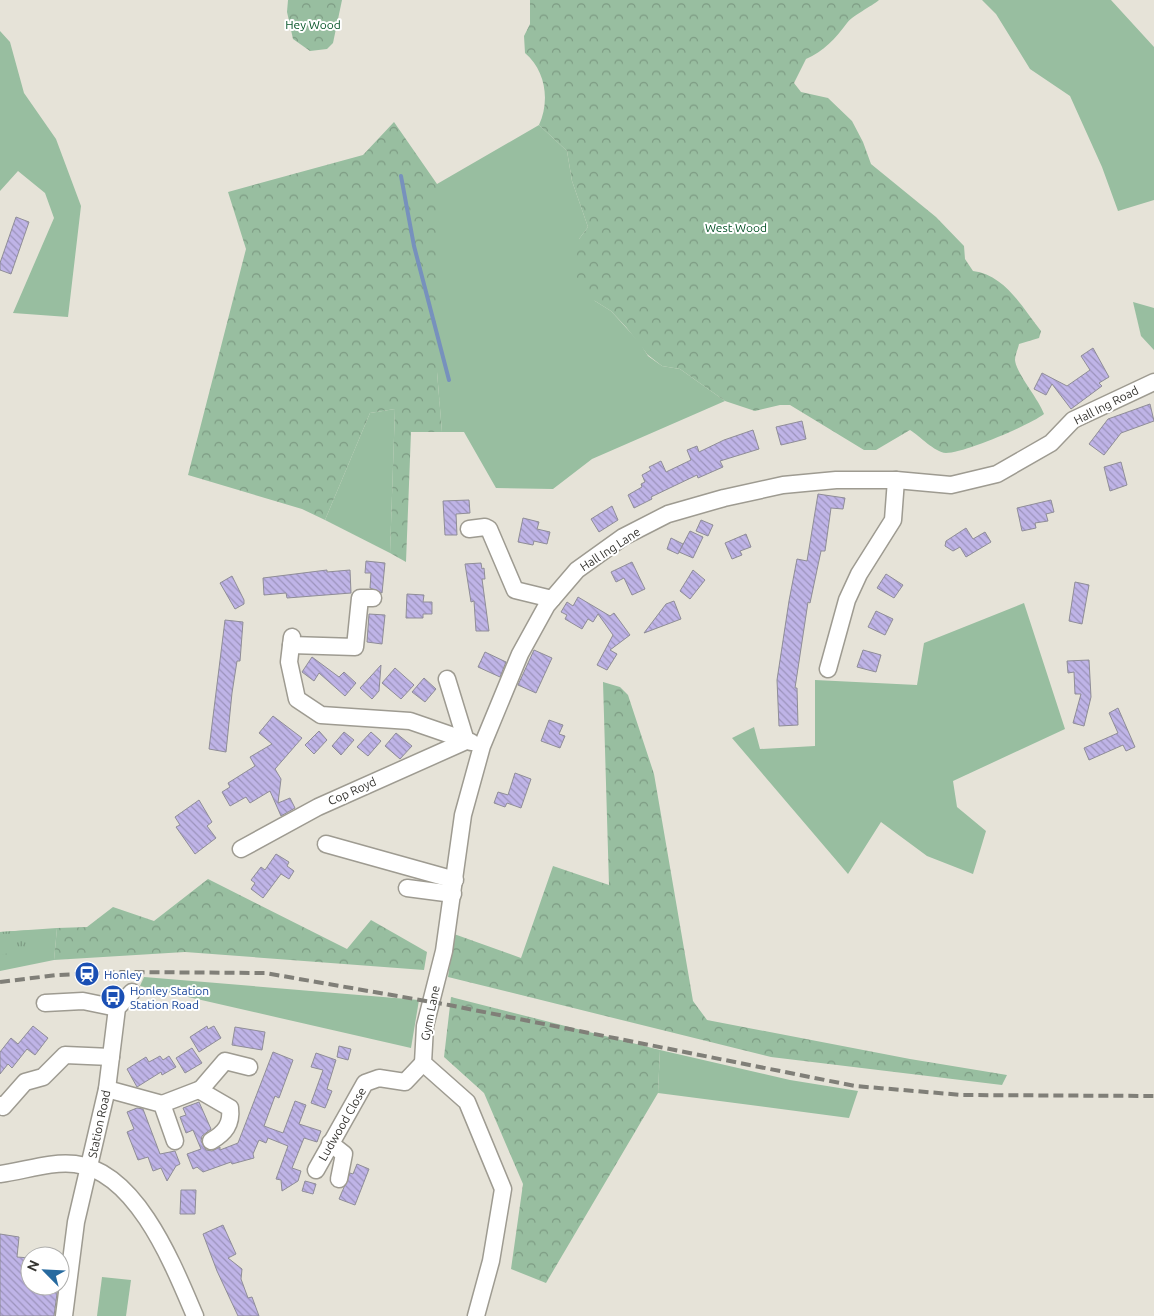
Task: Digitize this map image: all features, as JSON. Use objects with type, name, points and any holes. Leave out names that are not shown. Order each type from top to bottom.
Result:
[{"type":"street","name":"Hall Ing Road","points":[[896,480],[950,485],[997,474],[1051,443],[1073,420],[1154,382]]},
{"type":"street","name":"Hall Ing Lane","points":[[482,746],[520,654],[552,599],[577,570],[624,537],[668,514],[724,498],[784,485],[836,480],[896,480]]},
{"type":"street","points":[[828,670],[847,600],[859,574],[893,520],[896,480]]},
{"type":"street","points":[[469,529],[485,527],[489,529],[515,590],[552,599]]},
{"type":"street","points":[[373,598],[360,598],[355,647],[291,641],[289,662],[297,699],[321,715],[410,721],[482,746]]},
{"type":"street","points":[[447,679],[466,741]]},
{"type":"street","name":"Cop Royd","points":[[241,849],[318,807],[466,741]]},
{"type":"street","name":"Gynn Lane","points":[[423,1063],[426,1026],[444,951],[463,814],[482,746]]},
{"type":"street","points":[[326,844],[454,887]]},
{"type":"street","points":[[407,888],[454,887]]},
{"type":"street","points":[[45,1003],[83,1001],[117,1008],[132,992]]},
{"type":"street","name":"Station Road","points":[[117,1008],[107,1090],[90,1167],[112,1180],[131,1197],[169,1255],[195,1316]]},
{"type":"street","points":[[0,1105],[3,1107],[25,1082],[42,1077],[65,1055],[112,1057]]},
{"type":"street","points":[[107,1090],[162,1104],[199,1090],[225,1061],[249,1067]]},
{"type":"street","points":[[423,1063],[466,1102],[502,1189],[491,1261],[476,1316]]},
{"type":"street","name":"Ludwood Close","points":[[316,1170],[365,1083],[379,1078],[405,1082],[423,1063]]},
{"type":"street","points":[[199,1090],[230,1108],[231,1117],[224,1133],[211,1141]]},
{"type":"street","points":[[162,1104],[175,1141]]},
{"type":"street","points":[[330,1143],[344,1154],[339,1179]]},
{"type":"street","points":[[0,1174],[60,1164],[90,1167],[76,1222],[64,1316]]},
{"type":"green space","name":"Hey Wood","points":[[288,0],[342,0],[333,43],[327,49],[310,51],[293,39],[287,12]]},
{"type":"green space","name":"West Wood","points":[[530,0],[879,0],[857,14],[824,48],[806,59],[794,83],[801,92],[828,98],[852,121],[863,142],[871,164],[936,217],[964,246],[965,259],[973,271],[984,274],[1004,285],[1027,312],[1041,331],[1039,338],[1019,344],[1015,360],[1019,372],[1044,414],[996,438],[955,452],[941,452],[910,430],[876,450],[864,450],[790,405],[780,405],[755,411],[725,401],[680,369],[662,366],[648,355],[611,311],[595,301],[577,280],[575,262],[579,239],[588,227],[572,181],[567,151],[539,125],[544,106],[544,87],[538,68],[525,53],[524,36],[530,24]]},
{"type":"green space","points":[[982,0],[1111,0],[1154,47],[1154,200],[1118,211],[1102,167],[1070,96],[1030,69],[996,14]]},
{"type":"green space","points":[[0,31],[10,42],[24,93],[56,139],[81,206],[68,317],[13,313],[54,218],[45,193],[18,171],[0,191]]},
{"type":"green space","points":[[394,122],[437,184],[437,372],[442,432],[411,432],[406,562],[390,553],[395,409],[370,413],[325,520],[302,509],[188,475],[246,249],[228,192],[363,155]]},
{"type":"green space","points":[[539,125],[567,151],[572,181],[588,227],[579,239],[595,301],[611,311],[640,343],[648,356],[662,366],[680,369],[725,401],[592,459],[553,489],[496,488],[464,432],[442,432],[437,372],[437,184]]},
{"type":"green space","points":[[1133,302],[1154,308],[1154,350],[1141,336]]},
{"type":"green space","points":[[395,409],[390,553],[325,520],[370,413]]},
{"type":"green space","points":[[1024,603],[1065,729],[953,781],[957,807],[986,831],[973,874],[927,856],[881,822],[848,874],[732,738],[754,727],[760,749],[815,746],[815,680],[917,685],[924,643]]},
{"type":"green space","points":[[603,682],[620,687],[628,695],[654,774],[693,1001],[707,1020],[910,1059],[1007,1075],[1002,1085],[771,1057],[448,977],[454,934],[521,958],[553,866],[609,885]]},
{"type":"green space","points":[[208,879],[347,949],[371,920],[427,952],[424,970],[185,952],[54,960],[57,928],[87,927],[113,907],[154,921]]},
{"type":"green space","points":[[57,928],[54,960],[0,971],[0,932]]},
{"type":"green space","points":[[32,930],[29,952],[0,955],[0,932]]},
{"type":"green space","points":[[144,977],[419,1000],[411,1048],[140,986]]},
{"type":"green space","points":[[451,997],[660,1050],[658,1093],[546,1283],[511,1269],[523,1184],[484,1093],[444,1057]]},
{"type":"green space","points":[[660,1050],[790,1080],[858,1091],[849,1118],[658,1093]]},
{"type":"green space","points":[[102,1277],[131,1280],[126,1316],[97,1316]]},
{"type":"building","points":[[16,217],[29,222],[11,274],[0,270],[0,263]]},
{"type":"building","points":[[1093,348],[1109,377],[1099,383],[1102,386],[1071,409],[1052,384],[1046,395],[1034,389],[1042,373],[1067,386],[1090,370],[1081,356]]},
{"type":"building","points":[[1150,404],[1154,421],[1121,433],[1104,455],[1089,444],[1108,419]]},
{"type":"building","points":[[802,421],[806,439],[781,445],[776,427]]},
{"type":"building","points":[[753,430],[759,449],[720,461],[723,467],[698,478],[697,475],[651,497],[652,499],[634,508],[628,495],[642,487],[641,484],[645,482],[642,475],[651,470],[649,467],[661,461],[666,472],[691,460],[687,450],[697,446],[699,452],[724,440]]},
{"type":"building","points":[[1121,462],[1127,485],[1110,491],[1104,467]]},
{"type":"building","points":[[818,494],[845,498],[843,509],[831,508],[825,551],[821,551],[810,603],[808,602],[795,688],[797,688],[798,725],[779,726],[777,680],[789,601],[797,559],[807,561]]},
{"type":"building","points":[[469,500],[470,513],[456,514],[457,535],[445,535],[443,501]]},
{"type":"building","points":[[1051,500],[1054,512],[1046,514],[1048,521],[1035,523],[1036,528],[1022,531],[1017,508]]},
{"type":"building","points":[[612,506],[618,520],[599,532],[591,519]]},
{"type":"building","points":[[523,518],[539,522],[537,529],[550,532],[547,544],[534,541],[533,545],[518,542]]},
{"type":"building","points":[[701,520],[713,525],[708,536],[696,531]]},
{"type":"building","points":[[966,528],[973,539],[985,532],[991,542],[966,557],[960,547],[953,551],[945,546],[946,541]]},
{"type":"building","points":[[690,531],[703,537],[693,558],[679,552]]},
{"type":"building","points":[[746,534],[751,547],[740,551],[742,555],[732,559],[725,543]]},
{"type":"building","points":[[671,538],[683,544],[678,554],[667,549]]},
{"type":"building","points":[[366,561],[385,563],[382,593],[370,588],[371,573],[365,573]]},
{"type":"building","points":[[632,562],[645,589],[632,595],[624,578],[616,582],[611,572]]},
{"type":"building","points":[[481,563],[482,569],[484,568],[485,579],[482,579],[489,631],[476,631],[474,601],[471,602],[465,564]]},
{"type":"building","points":[[327,570],[327,572],[350,570],[351,593],[287,598],[286,593],[264,595],[263,578]]},
{"type":"building","points":[[693,570],[705,580],[690,599],[680,591]]},
{"type":"building","points":[[886,574],[903,585],[894,598],[877,588]]},
{"type":"building","points":[[232,576],[244,600],[244,604],[235,609],[220,583]]},
{"type":"building","points":[[1075,582],[1089,585],[1082,624],[1069,621]]},
{"type":"building","points":[[407,594],[424,595],[423,602],[432,602],[432,614],[423,614],[423,618],[406,618]]},
{"type":"building","points":[[578,597],[610,616],[614,613],[630,635],[610,650],[617,654],[607,670],[597,665],[613,635],[598,614],[593,622],[588,619],[582,629],[565,619],[567,615],[561,612],[567,602],[573,606]]},
{"type":"building","points":[[674,601],[681,619],[644,633],[666,604]]},
{"type":"building","points":[[876,611],[893,619],[885,635],[868,627]]},
{"type":"building","points":[[369,614],[385,615],[382,644],[367,642]]},
{"type":"building","points":[[225,620],[243,622],[240,661],[237,661],[232,693],[226,752],[209,749]]},
{"type":"building","points":[[534,650],[552,658],[536,693],[518,685]]},
{"type":"building","points":[[863,650],[881,655],[876,672],[857,667]]},
{"type":"building","points":[[485,652],[506,662],[500,677],[478,667]]},
{"type":"building","points":[[312,657],[339,677],[344,672],[356,683],[345,696],[319,673],[314,681],[302,672]]},
{"type":"building","points":[[1089,660],[1091,697],[1084,726],[1073,723],[1081,694],[1075,694],[1074,672],[1068,673],[1067,661]]},
{"type":"building","points":[[381,665],[379,691],[372,699],[360,688]]},
{"type":"building","points":[[395,668],[414,685],[401,699],[382,683]]},
{"type":"building","points":[[424,678],[436,689],[425,702],[412,692]]},
{"type":"building","points":[[1118,708],[1135,747],[1126,751],[1123,745],[1089,760],[1084,748],[1118,733],[1109,713]]},
{"type":"building","points":[[273,716],[302,738],[275,769],[281,779],[278,803],[290,798],[295,808],[281,816],[270,791],[250,803],[246,797],[230,806],[222,792],[230,787],[228,783],[255,766],[250,757],[272,744],[259,733]]},
{"type":"building","points":[[549,720],[563,725],[559,734],[565,736],[560,748],[541,741]]},
{"type":"building","points":[[319,731],[327,740],[314,754],[305,745]]},
{"type":"building","points":[[344,732],[354,740],[341,755],[332,746]]},
{"type":"building","points":[[371,732],[381,741],[368,756],[357,747]]},
{"type":"building","points":[[396,733],[412,746],[400,759],[385,746]]},
{"type":"building","points":[[515,773],[531,779],[521,808],[507,803],[505,807],[494,803],[498,792],[508,795]]},
{"type":"building","points":[[199,800],[212,822],[207,826],[216,838],[195,854],[176,827],[180,825],[175,817]]},
{"type":"building","points":[[276,854],[289,862],[287,866],[294,871],[289,879],[281,874],[263,898],[251,889],[255,883],[251,880],[261,867],[265,870]]},
{"type":"building","points":[[33,1026],[48,1038],[35,1055],[27,1049],[12,1068],[8,1064],[0,1074],[0,1052],[11,1038],[18,1044]]},
{"type":"building","points":[[207,1026],[208,1029],[214,1026],[221,1038],[199,1052],[190,1037]]},
{"type":"building","points":[[235,1027],[265,1032],[262,1050],[232,1045]]},
{"type":"building","points":[[339,1046],[351,1049],[348,1060],[337,1057]]},
{"type":"building","points":[[192,1048],[202,1063],[185,1073],[176,1058]]},
{"type":"building","points":[[273,1052],[293,1060],[279,1098],[275,1096],[264,1126],[283,1133],[295,1101],[306,1105],[299,1124],[321,1131],[317,1142],[304,1138],[292,1168],[301,1171],[298,1181],[282,1191],[281,1180],[276,1179],[288,1146],[268,1138],[266,1143],[259,1140],[253,1154],[254,1158],[232,1164],[231,1162],[203,1172],[197,1167],[193,1169],[187,1154],[201,1149],[193,1130],[186,1133],[180,1117],[186,1115],[183,1108],[199,1102],[211,1129],[202,1136],[201,1141],[206,1150],[212,1151],[220,1147],[220,1150],[238,1143]]},
{"type":"building","points":[[316,1053],[336,1060],[327,1089],[332,1091],[325,1108],[311,1103],[323,1070],[311,1067]]},
{"type":"building","points":[[160,1056],[163,1060],[169,1056],[176,1067],[162,1075],[161,1072],[137,1087],[127,1069],[146,1057],[149,1062]]},
{"type":"building","points":[[137,1108],[143,1109],[160,1154],[175,1151],[180,1164],[176,1166],[167,1181],[161,1168],[153,1171],[148,1157],[138,1160],[127,1132],[134,1129],[127,1112]]},
{"type":"building","points":[[357,1164],[369,1169],[355,1205],[339,1199],[350,1173],[353,1174]]},
{"type":"building","points":[[305,1181],[316,1184],[313,1194],[302,1191]]},
{"type":"building","points":[[181,1190],[196,1190],[195,1214],[180,1214]]},
{"type":"building","points":[[223,1225],[236,1254],[228,1258],[242,1269],[241,1279],[248,1298],[252,1297],[259,1316],[238,1316],[217,1271],[203,1234]]},
{"type":"building","points":[[0,1234],[19,1237],[17,1257],[20,1257],[20,1296],[57,1296],[54,1316],[0,1316]]},
{"type":"waterway","points":[[401,176],[414,246],[449,380]]},
{"type":"railway","points":[[0,982],[57,975],[122,972],[265,973],[449,1005],[855,1086],[962,1095],[1154,1096]]},
{"type":"place","name":"Honley","points":[[87,974]]},
{"type":"place","name":"Honley Station Station Road","points":[[113,997]]}]
